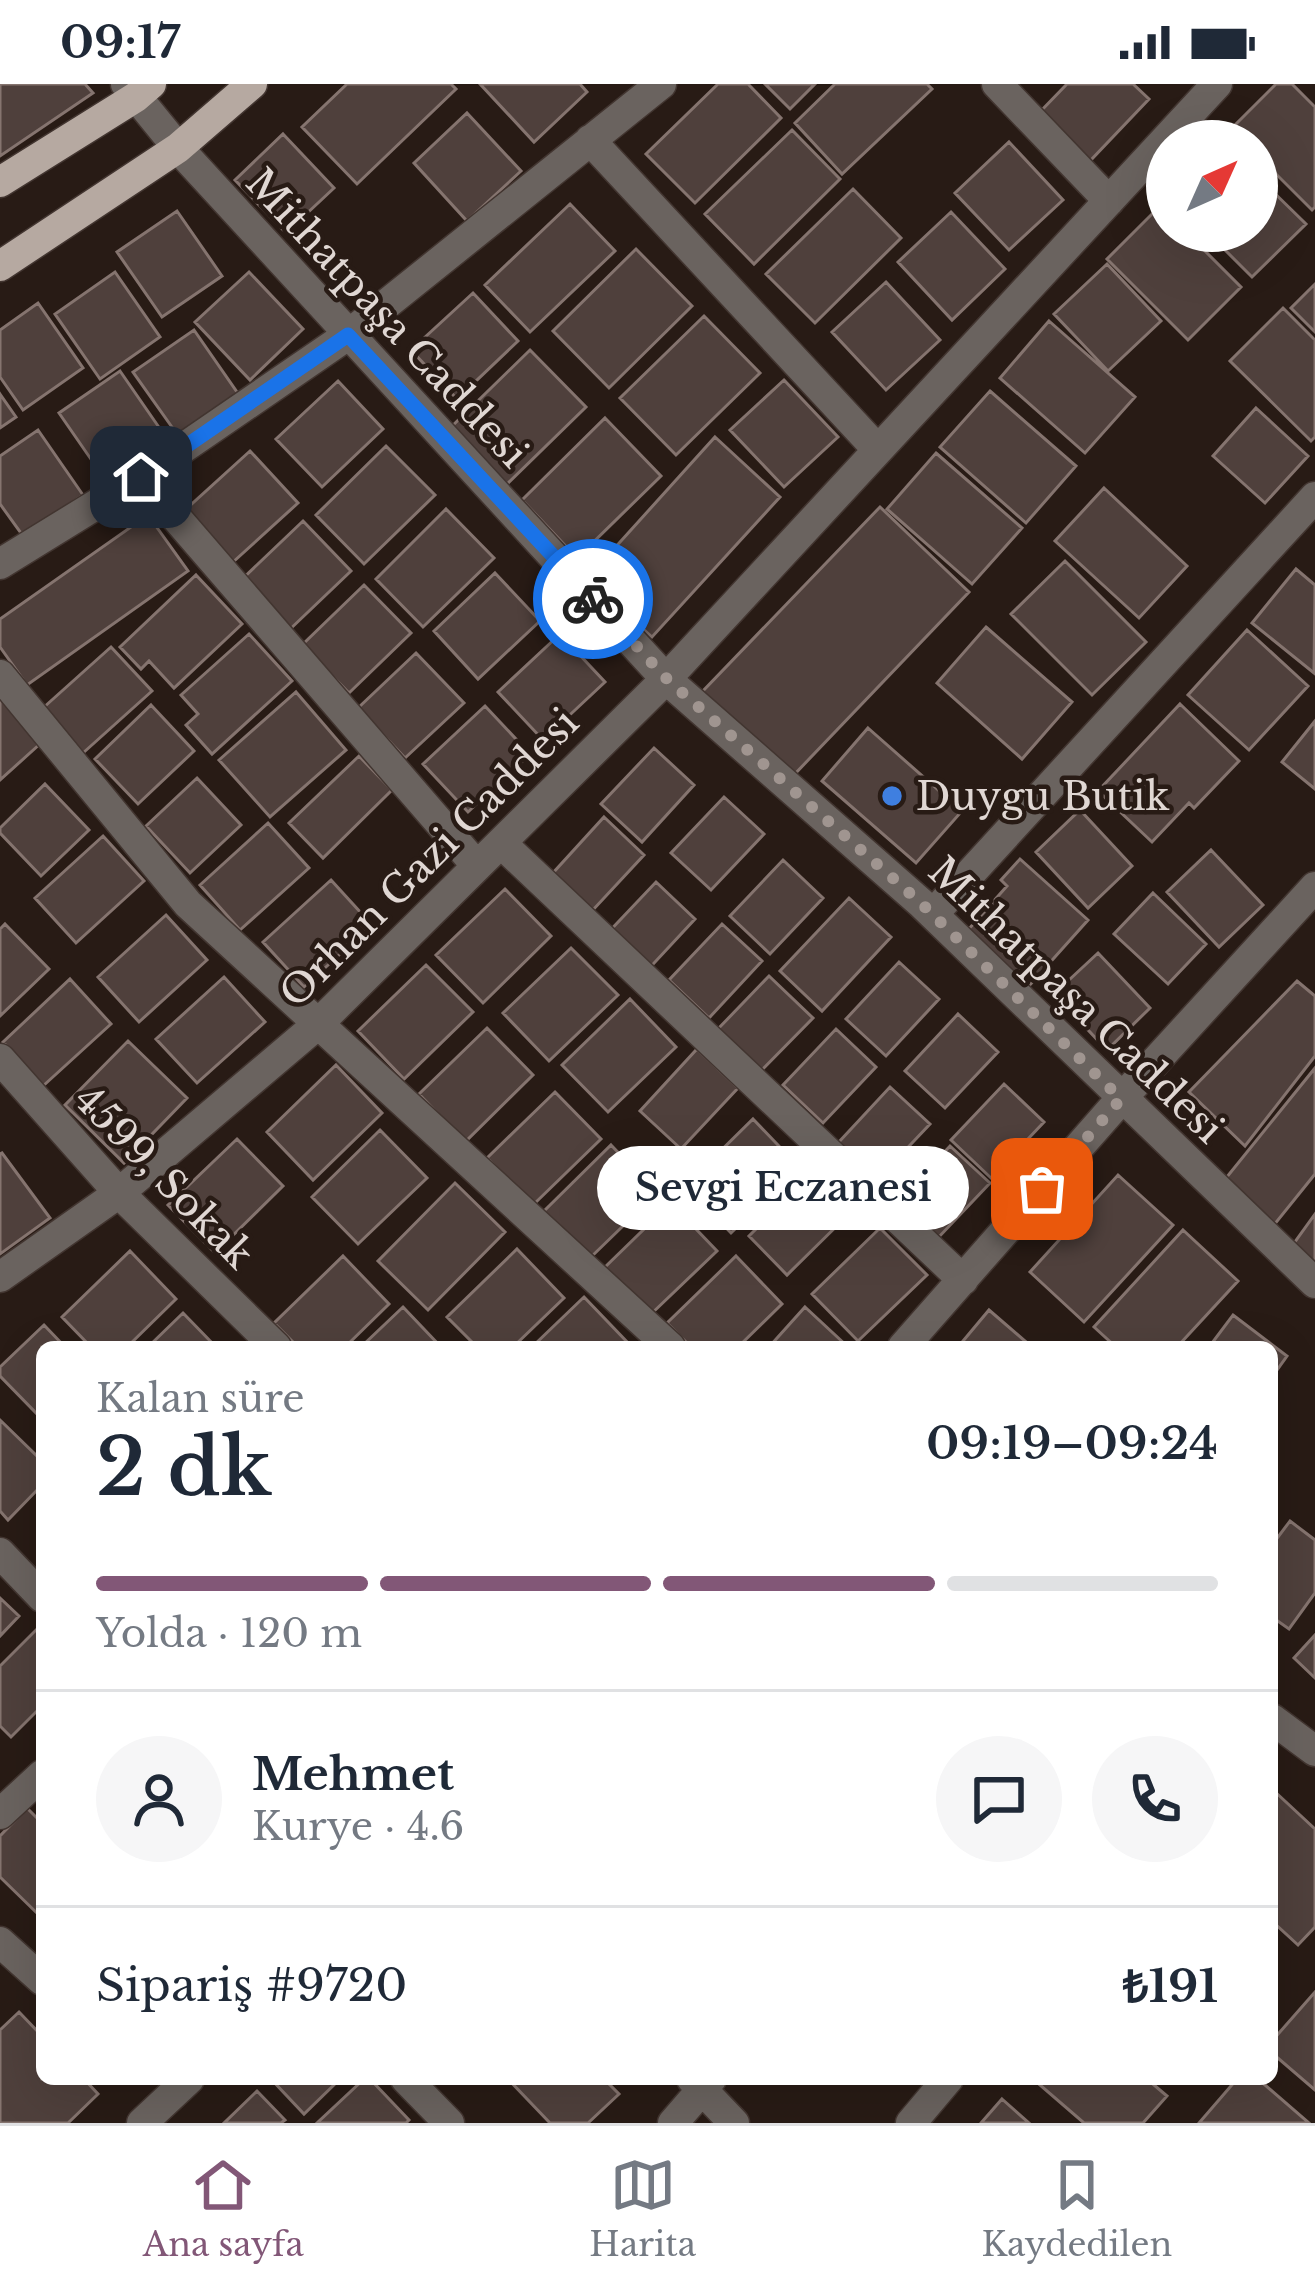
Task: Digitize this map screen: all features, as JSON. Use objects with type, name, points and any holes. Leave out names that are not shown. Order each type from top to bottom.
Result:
[{"type":"main road","points":[[0,266],[178,148],[252,84]]},
{"type":"main road","points":[[0,182],[138,88]]},
{"type":"street","points":[[0,563],[141,477],[348,335],[661,84]]},
{"type":"street","points":[[997,84],[1109,201]]},
{"type":"street","name":"Orhan Gazi Caddesi","points":[[0,1277],[119,1193],[318,1024],[667,679],[1217,84]]},
{"type":"street","name":"Mithatpaşa Caddesi","points":[[138,88],[178,148],[667,679],[933,914],[1315,1283]]},
{"type":"street","points":[[590,140],[878,450]]},
{"type":"street","points":[[141,477],[477,866]]},
{"type":"street","points":[[933,914],[1315,497]]},
{"type":"street","points":[[0,675],[188,904],[663,1341]]},
{"type":"street","points":[[501,843],[963,1280]]},
{"type":"street","points":[[908,1341],[1121,1099],[1308,908]]},
{"type":"street","name":"4599, Sokak","points":[[0,1059],[119,1193],[270,1341]]},
{"type":"street","points":[[0,1553],[36,1591]]},
{"type":"street","points":[[1278,1723],[1315,1751]]},
{"type":"street","points":[[0,1814],[36,1781]]},
{"type":"street","points":[[0,1942],[36,1975]]},
{"type":"street","points":[[142,2123],[170,2085]]},
{"type":"street","points":[[412,2085],[449,2123]]},
{"type":"street","points":[[673,2123],[700,2085]]},
{"type":"street","points":[[704,2085],[734,2123]]},
{"type":"street","points":[[911,2123],[943,2085]]},
{"type":"building","points":[[0,84],[85,84],[93,93],[0,156]]},
{"type":"building","points":[[347,84],[451,84],[456,89],[357,184],[302,127]]},
{"type":"building","points":[[480,84],[580,84],[587,92],[534,142]]},
{"type":"building","points":[[718,84],[748,84],[781,118],[695,203],[646,154]]},
{"type":"building","points":[[765,84],[815,84],[790,109]]},
{"type":"building","points":[[835,84],[927,84],[932,89],[842,174],[795,123]]},
{"type":"building","points":[[1067,84],[1133,84],[1149,99],[1088,163],[1038,114]]},
{"type":"building","points":[[1276,84],[1292,84],[1315,107],[1312,210],[1278,176],[1278,120],[1240,120]]},
{"type":"building","points":[[467,113],[521,171],[467,221],[414,163]]},
{"type":"building","points":[[792,130],[840,179],[754,264],[705,214]]},
{"type":"building","points":[[283,134],[334,188],[286,233],[235,180]]},
{"type":"building","points":[[1009,142],[1063,200],[1009,250],[955,193]]},
{"type":"building","points":[[853,189],[901,238],[815,323],[766,274]]},
{"type":"building","points":[[1278,197],[1306,224],[1278,251]]},
{"type":"building","points":[[570,204],[615,251],[530,332],[485,285]]},
{"type":"building","points":[[177,211],[222,276],[162,317],[117,252]]},
{"type":"building","points":[[951,212],[1005,269],[952,320],[898,262]]},
{"type":"building","points":[[1146,220],[1146,252],[1206,252],[1241,287],[1188,340],[1107,259]]},
{"type":"building","points":[[636,249],[692,306],[609,388],[553,331]]},
{"type":"building","points":[[1227,252],[1277,252],[1252,277]]},
{"type":"building","points":[[1107,264],[1161,321],[1108,371],[1054,314]]},
{"type":"building","points":[[115,272],[160,337],[100,379],[55,314]]},
{"type":"building","points":[[249,272],[303,329],[250,380],[195,322]]},
{"type":"building","points":[[886,282],[940,340],[886,390],[832,332]]},
{"type":"building","points":[[1315,284],[1315,332],[1291,308]]},
{"type":"building","points":[[473,293],[518,341],[457,399],[411,350]]},
{"type":"building","points":[[38,303],[83,368],[23,410],[0,377],[0,330]]},
{"type":"building","points":[[1283,308],[1315,340],[1315,437],[1311,441],[1230,361]]},
{"type":"building","points":[[704,316],[760,373],[676,455],[620,398]]},
{"type":"building","points":[[1049,321],[1135,397],[1085,453],[1000,378]]},
{"type":"building","points":[[194,330],[239,395],[179,437],[133,372]]},
{"type":"building","points":[[530,350],[586,407],[502,489],[446,432]]},
{"type":"building","points":[[120,371],[165,436],[104,478],[59,413]]},
{"type":"building","points":[[784,380],[838,437],[784,487],[730,430]]},
{"type":"building","points":[[338,381],[383,429],[322,487],[276,439]]},
{"type":"building","points":[[990,391],[1076,466],[1026,523],[940,447]]},
{"type":"building","points":[[0,394],[16,417],[0,428]]},
{"type":"building","points":[[1256,408],[1308,456],[1265,503],[1213,456]]},
{"type":"building","points":[[605,418],[661,476],[577,558],[522,500]]},
{"type":"building","points":[[38,430],[83,495],[23,536],[0,504],[0,456]]},
{"type":"building","points":[[715,437],[780,497],[652,637],[604,593],[583,583]]},
{"type":"building","points":[[386,446],[435,495],[364,564],[316,515]]},
{"type":"building","points":[[250,451],[298,503],[232,563],[184,511]]},
{"type":"building","points":[[936,453],[1022,528],[972,584],[887,509]]},
{"type":"building","points":[[1104,488],[1187,566],[1139,618],[1055,541]]},
{"type":"building","points":[[880,507],[969,592],[790,779],[701,693]]},
{"type":"building","points":[[446,509],[494,558],[423,627],[376,579]]},
{"type":"building","points":[[148,515],[188,571],[27,685],[0,647],[0,619]]},
{"type":"building","points":[[303,521],[351,571],[285,634],[237,584]]},
{"type":"building","points":[[1065,561],[1146,642],[1092,695],[1011,614]]},
{"type":"building","points":[[1296,569],[1315,585],[1314,673],[1252,623]]},
{"type":"building","points":[[495,573],[540,621],[478,679],[434,631]]},
{"type":"building","points":[[196,575],[242,624],[174,688],[149,661],[141,669],[120,647]]},
{"type":"building","points":[[364,585],[411,633],[349,693],[302,645]]},
{"type":"building","points":[[986,627],[1072,702],[1022,759],[937,683]]},
{"type":"building","points":[[1247,630],[1308,686],[1249,750],[1188,695]]},
{"type":"building","points":[[249,634],[292,681],[212,754],[186,725],[198,714],[181,695]]},
{"type":"building","points":[[560,634],[605,682],[543,740],[498,692]]},
{"type":"building","points":[[111,647],[152,691],[83,753],[43,708]]},
{"type":"building","points":[[416,653],[464,703],[405,758],[358,708]]},
{"type":"building","points":[[296,692],[346,750],[270,817],[219,760]]},
{"type":"building","points":[[0,698],[41,743],[0,780]]},
{"type":"building","points":[[1180,704],[1239,761],[1194,808],[1189,803],[1152,842],[1098,791]]},
{"type":"building","points":[[151,705],[194,751],[138,804],[95,759]]},
{"type":"building","points":[[485,706],[530,754],[468,812],[423,764]]},
{"type":"building","points":[[1315,721],[1315,789],[1282,762]]},
{"type":"building","name":"Duygu Butik","points":[[868,728],[962,811],[916,863],[822,781]]},
{"type":"building","points":[[654,748],[694,785],[642,842],[601,804]]},
{"type":"building","points":[[359,756],[392,790],[323,858],[289,823]]},
{"type":"building","points":[[197,778],[241,825],[190,873],[146,826]]},
{"type":"building","points":[[45,784],[89,830],[41,876],[0,828]]},
{"type":"building","points":[[724,797],[764,834],[711,890],[671,853]]},
{"type":"building","points":[[1080,810],[1132,866],[1088,908],[1036,852]]},
{"type":"building","points":[[604,817],[644,855],[592,911],[552,874]]},
{"type":"building","points":[[268,823],[309,868],[240,930],[200,885]]},
{"type":"building","points":[[103,836],[144,881],[76,943],[35,898]]},
{"type":"building","points":[[1211,850],[1263,905],[1219,947],[1167,892]]},
{"type":"building","points":[[1020,859],[1088,920],[1029,986],[967,931],[1007,886],[1001,880]]},
{"type":"building","points":[[783,860],[823,898],[770,954],[730,916]]},
{"type":"building","points":[[331,880],[372,925],[304,987],[263,942]]},
{"type":"building","points":[[656,882],[695,919],[643,975],[603,938]]},
{"type":"building","points":[[505,889],[551,936],[483,1003],[436,955]]},
{"type":"building","points":[[1153,893],[1206,944],[1168,984],[1114,934]]},
{"type":"building","points":[[849,898],[891,937],[822,1011],[780,971]]},
{"type":"building","points":[[166,915],[207,960],[139,1022],[98,977]]},
{"type":"building","points":[[5,924],[49,969],[0,1016],[0,929]]},
{"type":"building","points":[[722,924],[762,961],[709,1018],[669,980]]},
{"type":"building","points":[[571,948],[618,995],[549,1061],[503,1013]]},
{"type":"building","points":[[1098,953],[1150,1008],[1107,1050],[1054,994]]},
{"type":"building","points":[[899,962],[939,999],[886,1056],[846,1019]]},
{"type":"building","points":[[426,965],[473,1012],[404,1079],[358,1031]]},
{"type":"building","points":[[769,976],[813,1018],[759,1073],[716,1031]]},
{"type":"building","points":[[224,977],[265,1022],[197,1083],[156,1039]]},
{"type":"building","points":[[70,979],[111,1024],[43,1086],[3,1042]]},
{"type":"building","points":[[1297,981],[1315,996],[1315,1056],[1245,1146],[1189,1092]]},
{"type":"building","points":[[630,999],[676,1047],[608,1112],[562,1065]]},
{"type":"building","points":[[958,1014],[998,1052],[945,1108],[905,1071]]},
{"type":"building","points":[[487,1028],[533,1075],[465,1142],[419,1094]]},
{"type":"building","points":[[836,1029],[876,1067],[823,1123],[783,1085]]},
{"type":"building","points":[[128,1041],[187,1098],[124,1163],[65,1105]]},
{"type":"building","points":[[697,1049],[738,1088],[681,1149],[640,1111]]},
{"type":"building","points":[[336,1065],[382,1113],[313,1180],[267,1132]]},
{"type":"building","points":[[1315,1068],[1315,1174],[1274,1225],[1222,1183]]},
{"type":"building","points":[[1004,1084],[1044,1122],[991,1178],[951,1140]]},
{"type":"building","points":[[890,1087],[930,1124],[877,1180],[838,1143]]},
{"type":"building","points":[[555,1092],[601,1139],[533,1205],[487,1158]]},
{"type":"building","points":[[753,1119],[799,1167],[731,1233],[685,1186]]},
{"type":"building","points":[[380,1130],[427,1178],[358,1244],[312,1197]]},
{"type":"building","points":[[237,1139],[283,1186],[215,1253],[168,1205]]},
{"type":"building","points":[[611,1145],[657,1193],[589,1259],[543,1212]]},
{"type":"building","points":[[950,1146],[990,1183],[937,1239],[897,1202]]},
{"type":"building","points":[[0,1154],[50,1218],[0,1254]]},
{"type":"building","points":[[817,1169],[855,1208],[787,1275],[749,1236]]},
{"type":"building","points":[[1118,1175],[1173,1225],[1084,1322],[1030,1272]]},
{"type":"building","points":[[455,1183],[505,1232],[428,1310],[378,1261]]},
{"type":"building","points":[[671,1203],[717,1251],[648,1317],[602,1270]]},
{"type":"building","points":[[1315,1214],[1315,1273],[1287,1253]]},
{"type":"building","points":[[880,1228],[927,1275],[858,1341],[812,1294]]},
{"type":"building","points":[[1183,1230],[1238,1281],[1183,1341],[1109,1341],[1094,1327]]},
{"type":"building","points":[[517,1249],[564,1298],[519,1341],[471,1341],[447,1317]]},
{"type":"building","points":[[130,1251],[176,1299],[133,1341],[85,1341],[62,1317]]},
{"type":"building","points":[[343,1256],[389,1304],[351,1341],[292,1341],[274,1323]]},
{"type":"building","points":[[736,1256],[782,1304],[744,1341],[685,1341],[667,1323]]},
{"type":"building","points":[[584,1297],[626,1341],[538,1341]]},
{"type":"building","points":[[403,1307],[435,1341],[367,1341]]},
{"type":"building","points":[[805,1307],[842,1341],[774,1341]]},
{"type":"building","points":[[989,1310],[1025,1341],[963,1341]]},
{"type":"building","points":[[183,1313],[210,1341],[154,1341]]},
{"type":"building","points":[[1233,1315],[1267,1341],[1214,1341]]},
{"type":"building","points":[[44,1325],[59,1341],[36,1341],[36,1413],[0,1376],[0,1367]]},
{"type":"building","points":[[0,1420],[36,1455],[36,1491],[8,1520],[0,1511]]},
{"type":"building","points":[[1290,1521],[1315,1540],[1315,1593],[1289,1629],[1278,1621],[1278,1537]]},
{"type":"building","points":[[0,1598],[19,1616],[0,1636]]},
{"type":"building","points":[[36,1630],[36,1712],[11,1737],[0,1726],[0,1666]]},
{"type":"building","points":[[1315,1635],[1315,1678],[1294,1658]]},
{"type":"building","points":[[1278,1795],[1315,1829],[1315,1927],[1298,1945],[1278,1927]]},
{"type":"building","points":[[27,1808],[36,1817],[36,1912],[0,1877],[0,1836]]},
{"type":"building","points":[[1315,1992],[1315,2090],[1278,2058],[1278,2034]]},
{"type":"building","points":[[19,2012],[36,2030],[36,2085],[90,2085],[98,2094],[68,2123],[0,2123],[0,2030]]},
{"type":"building","points":[[277,2085],[334,2085],[304,2114]]},
{"type":"building","points":[[358,2085],[376,2085],[409,2120],[406,2123],[317,2123]]},
{"type":"building","points":[[514,2085],[610,2085],[619,2094],[588,2123],[550,2123]]},
{"type":"building","points":[[1040,2085],[1154,2085],[1167,2096],[1143,2123],[1084,2123]]},
{"type":"building","points":[[1232,2085],[1265,2085],[1309,2123],[1199,2123]]},
{"type":"building","points":[[257,2091],[285,2120],[224,2123]]},
{"type":"building","points":[[1002,2099],[1029,2123],[981,2123]]},
{"type":"way so far","points":[[593,599],[667,679],[921,903],[1121,1099],[1042,1189]]},
{"type":"place","name":"Duygu Butik","points":[[892,796]]},
{"type":"place","name":"Sevgi Eczanesi","points":[[1042,1189]]},
{"type":"route","points":[[141,477],[348,335],[593,599]]}]
